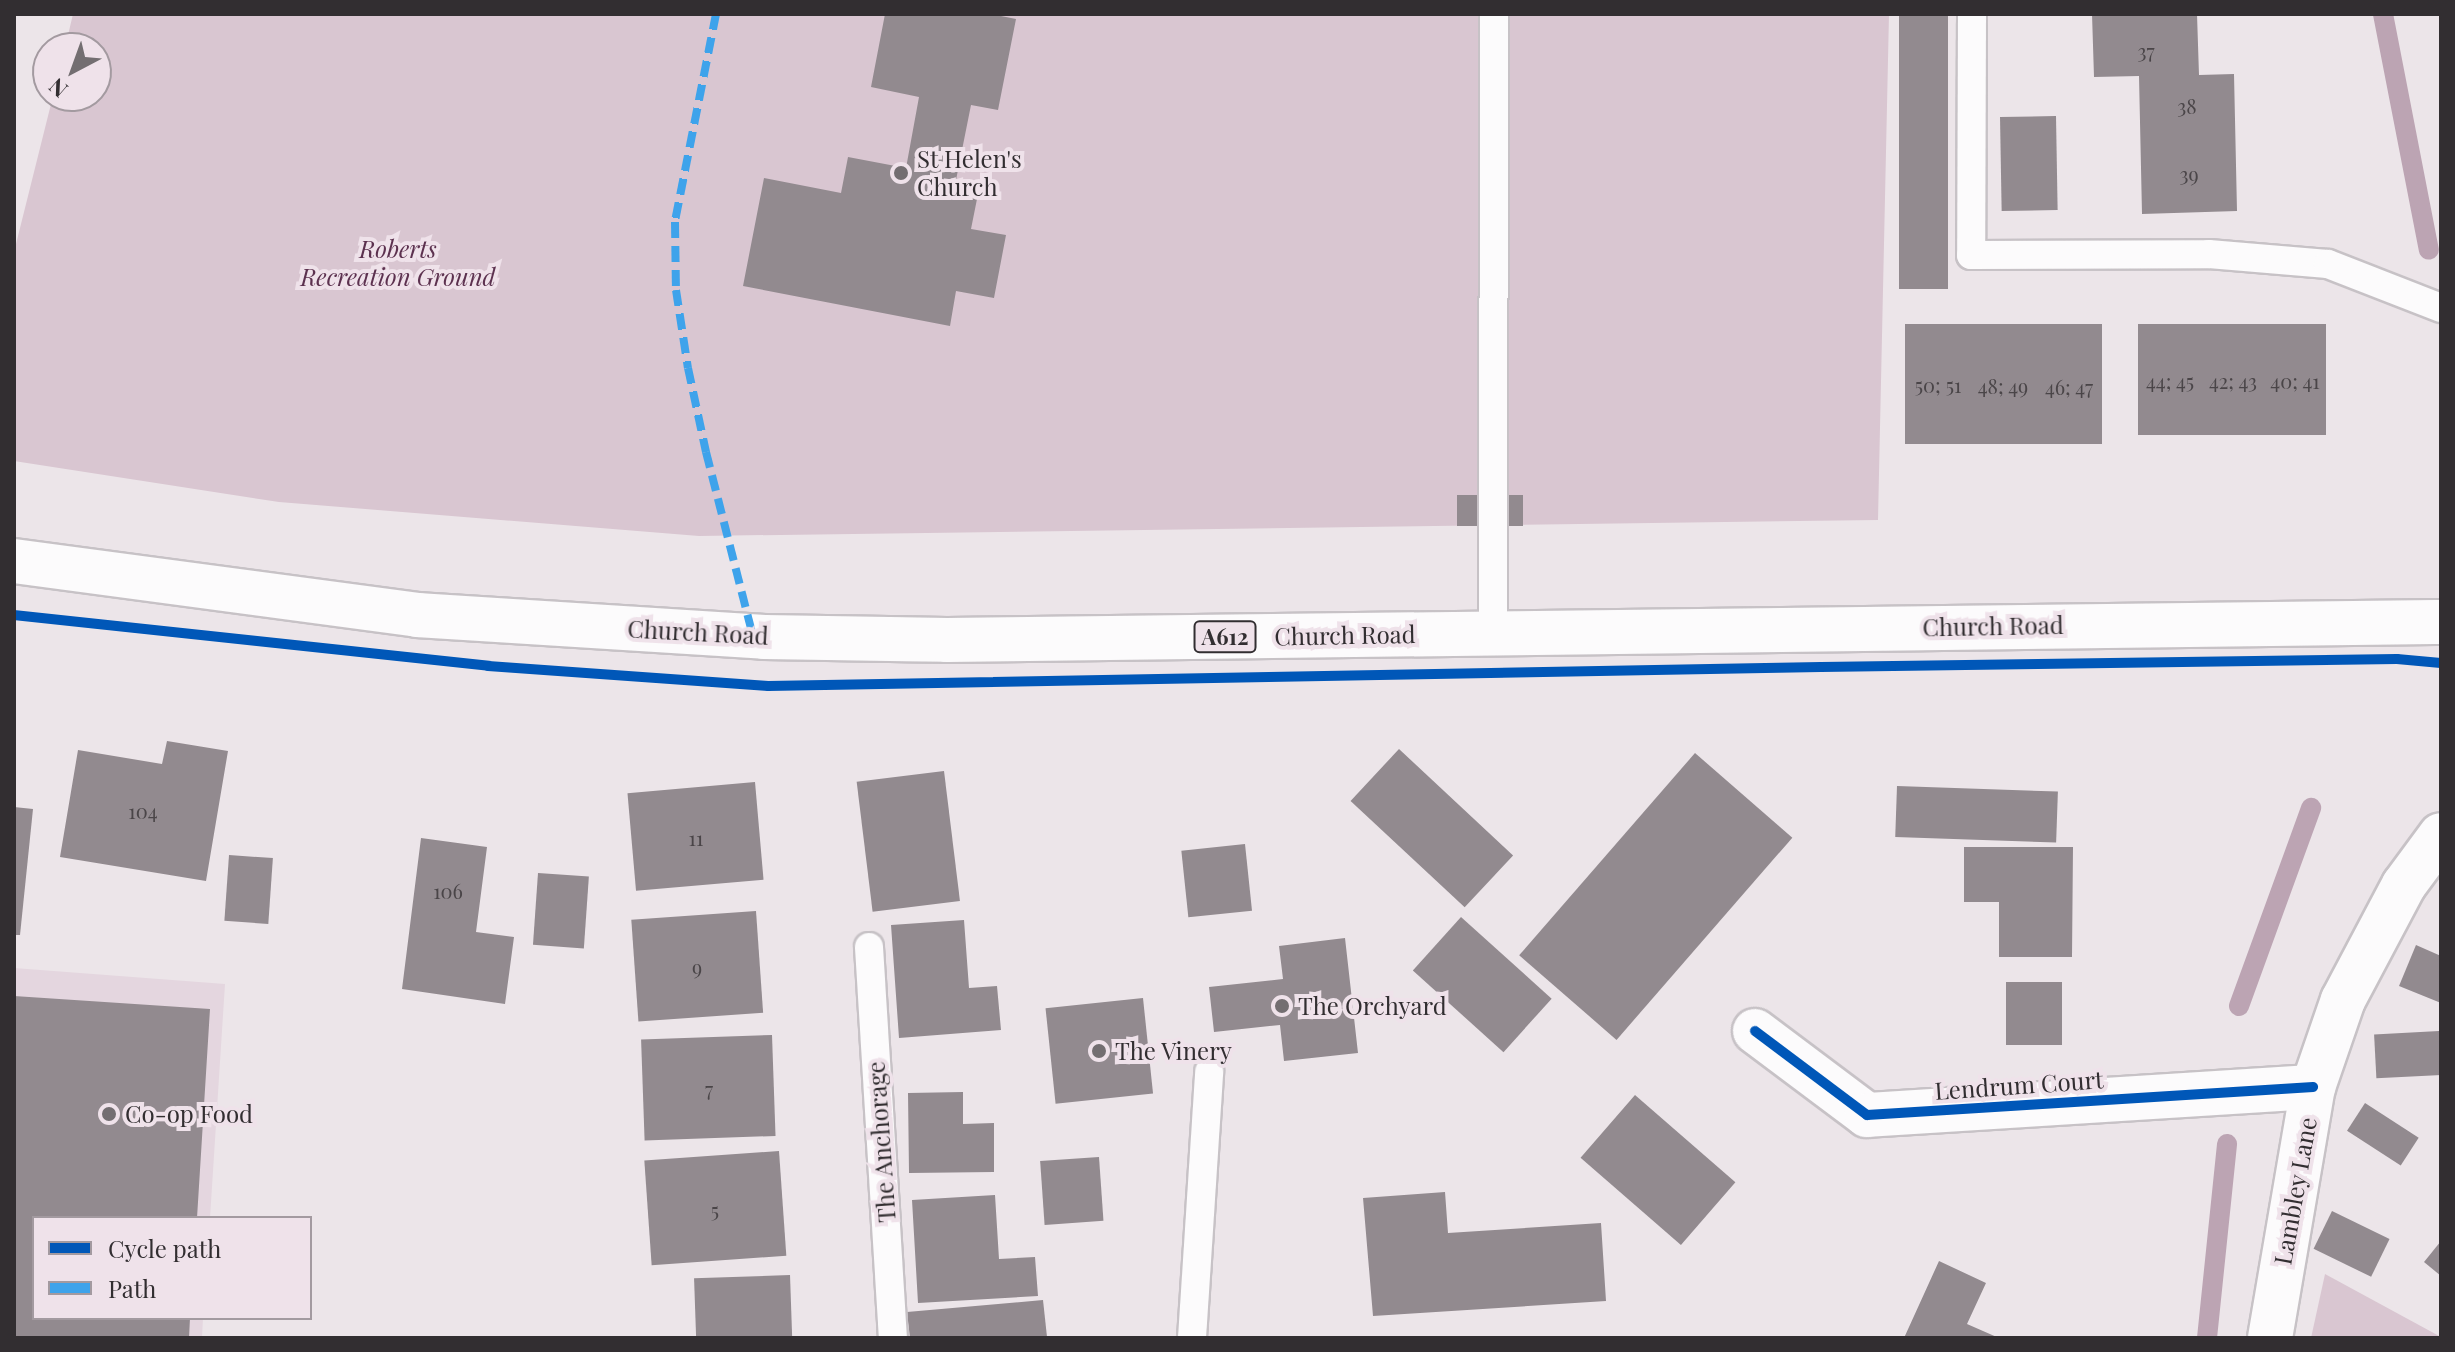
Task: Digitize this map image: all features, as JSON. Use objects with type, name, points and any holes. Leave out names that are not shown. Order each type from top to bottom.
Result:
[{"type":"main road","name":"Church Road","points":[[14,561],[417,615],[764,637],[947,640],[2441,622]]},
{"type":"main road","name":"Lambley Lane","points":[[2270,1338],[2313,1087],[2343,1000],[2404,885],[2441,835]]},
{"type":"main road","name":"Lendrum Court","points":[[1755,1031],[1867,1115],[2313,1087]]},
{"type":"lane","points":[[1493,634],[1494,14]]},
{"type":"lane","points":[[1972,14],[1971,255],[2209,254],[2328,264],[2441,308]]},
{"type":"lane","name":"The Anchorage","points":[[869,947],[893,1338]]},
{"type":"lane","points":[[1192,1338],[1209,1072]]},
{"type":"shaded area","name":"Co-op Food","points":[[14,968],[225,984],[210,1216],[32,1216],[32,1320],[203,1320],[202,1338],[14,1338]]},
{"type":"green space","name":"Roberts Recreation Ground","points":[[73,14],[1889,14],[1878,520],[699,536],[279,502],[14,461],[14,252],[49,112],[112,112],[112,32],[69,32]]},
{"type":"green space","points":[[2325,1274],[2441,1337],[2441,1338],[2311,1338]]},
{"type":"building","name":"St Helen's Church","points":[[885,14],[991,14],[1016,19],[998,110],[971,105],[956,180],[980,184],[971,229],[1006,235],[994,298],[956,291],[950,326],[743,286],[764,178],[841,193],[848,157],[906,168],[919,97],[871,87]]},
{"type":"building","points":[[1899,14],[1948,14],[1948,289],[1899,289]]},
{"type":"building","points":[[2092,14],[2197,14],[2199,75],[2234,74],[2237,211],[2142,214],[2139,76],[2094,77]]},
{"type":"building","points":[[2056,116],[2058,210],[2002,211],[2000,117]]},
{"type":"building","points":[[1905,324],[2102,324],[2102,444],[1905,444]]},
{"type":"building","points":[[2138,324],[2326,324],[2326,435],[2138,435]]},
{"type":"building","points":[[1457,495],[1523,495],[1523,526],[1457,526]]},
{"type":"building","points":[[167,741],[228,751],[206,881],[60,857],[78,750],[162,764]]},
{"type":"building","points":[[1399,749],[1513,855],[1465,907],[1351,801]]},
{"type":"building","points":[[1695,753],[1792,838],[1617,1040],[1519,955]]},
{"type":"building","points":[[944,771],[960,901],[873,912],[857,782]]},
{"type":"building","points":[[755,782],[764,880],[636,891],[627,793]]},
{"type":"building","points":[[1897,786],[2058,792],[2056,843],[1895,837]]},
{"type":"building","points":[[14,807],[33,809],[20,935],[14,935]]},
{"type":"building","points":[[421,838],[487,847],[476,932],[514,937],[505,1004],[402,989]]},
{"type":"building","points":[[1245,844],[1252,911],[1188,917],[1181,851]]},
{"type":"building","points":[[1964,847],[2073,847],[2072,957],[1999,957],[1999,902],[1964,902]]},
{"type":"building","points":[[229,855],[273,858],[268,924],[224,921]]},
{"type":"building","points":[[538,873],[589,877],[584,948],[533,945]]},
{"type":"building","points":[[756,911],[763,1013],[638,1021],[631,920]]},
{"type":"building","points":[[1461,917],[1552,999],[1503,1052],[1413,971]]},
{"type":"building","points":[[964,920],[969,988],[997,986],[1001,1030],[899,1038],[891,925]]},
{"type":"building","name":"The Orchyard","points":[[1345,938],[1358,1053],[1284,1061],[1280,1025],[1214,1032],[1209,987],[1283,979],[1279,946]]},
{"type":"building","points":[[2416,945],[2441,956],[2441,1003],[2399,986]]},
{"type":"building","points":[[2006,982],[2062,982],[2062,1045],[2006,1045]]},
{"type":"building","name":"Co-op Food","points":[[14,996],[210,1009],[197,1216],[32,1216],[32,1320],[190,1320],[189,1338],[14,1338]]},
{"type":"building","name":"The Vinery","points":[[1143,998],[1153,1093],[1056,1104],[1046,1008]]},
{"type":"building","points":[[2439,1031],[2441,1075],[2376,1078],[2374,1034]]},
{"type":"building","points":[[772,1035],[776,1136],[645,1141],[641,1040]]},
{"type":"building","points":[[963,1092],[963,1124],[994,1123],[994,1172],[909,1173],[908,1093]]},
{"type":"building","points":[[1635,1095],[1735,1182],[1681,1245],[1581,1158]]},
{"type":"building","points":[[2365,1103],[2419,1138],[2401,1166],[2347,1131]]},
{"type":"building","points":[[779,1151],[786,1256],[652,1265],[644,1160]]},
{"type":"building","points":[[1099,1157],[1103,1221],[1045,1225],[1040,1161]]},
{"type":"building","points":[[1445,1192],[1448,1233],[1601,1223],[1606,1301],[1373,1316],[1363,1198]]},
{"type":"building","points":[[995,1195],[999,1259],[1035,1257],[1038,1296],[918,1303],[912,1200]]},
{"type":"building","points":[[2332,1211],[2390,1239],[2371,1277],[2314,1249]]},
{"type":"building","points":[[2441,1241],[2441,1276],[2424,1262]]},
{"type":"building","points":[[1939,1261],[1986,1283],[1967,1324],[1999,1338],[1904,1338]]},
{"type":"building","points":[[790,1275],[792,1338],[696,1338],[694,1278]]},
{"type":"building","points":[[1043,1300],[1047,1337],[910,1338],[907,1312]]},
{"type":"waterway","points":[[2383,14],[2429,250]]},
{"type":"waterway","points":[[2239,1006],[2311,808]]},
{"type":"waterway","points":[[2207,1338],[2227,1144]]},
{"type":"marked path","points":[[716,14],[675,222],[676,290],[688,368],[706,452],[753,636]]},
{"type":"cycle path","points":[[14,615],[488,666],[768,686],[2397,659],[2441,663]]},
{"type":"cycle path","points":[[1755,1031],[1867,1115],[2313,1087]]},
{"type":"place","name":"St Helen's Church","points":[[901,173]]},
{"type":"place","name":"The Orchyard","points":[[1282,1006]]},
{"type":"place","name":"The Vinery","points":[[1099,1051]]},
{"type":"place","name":"Co-op Food","points":[[109,1114]]}]
